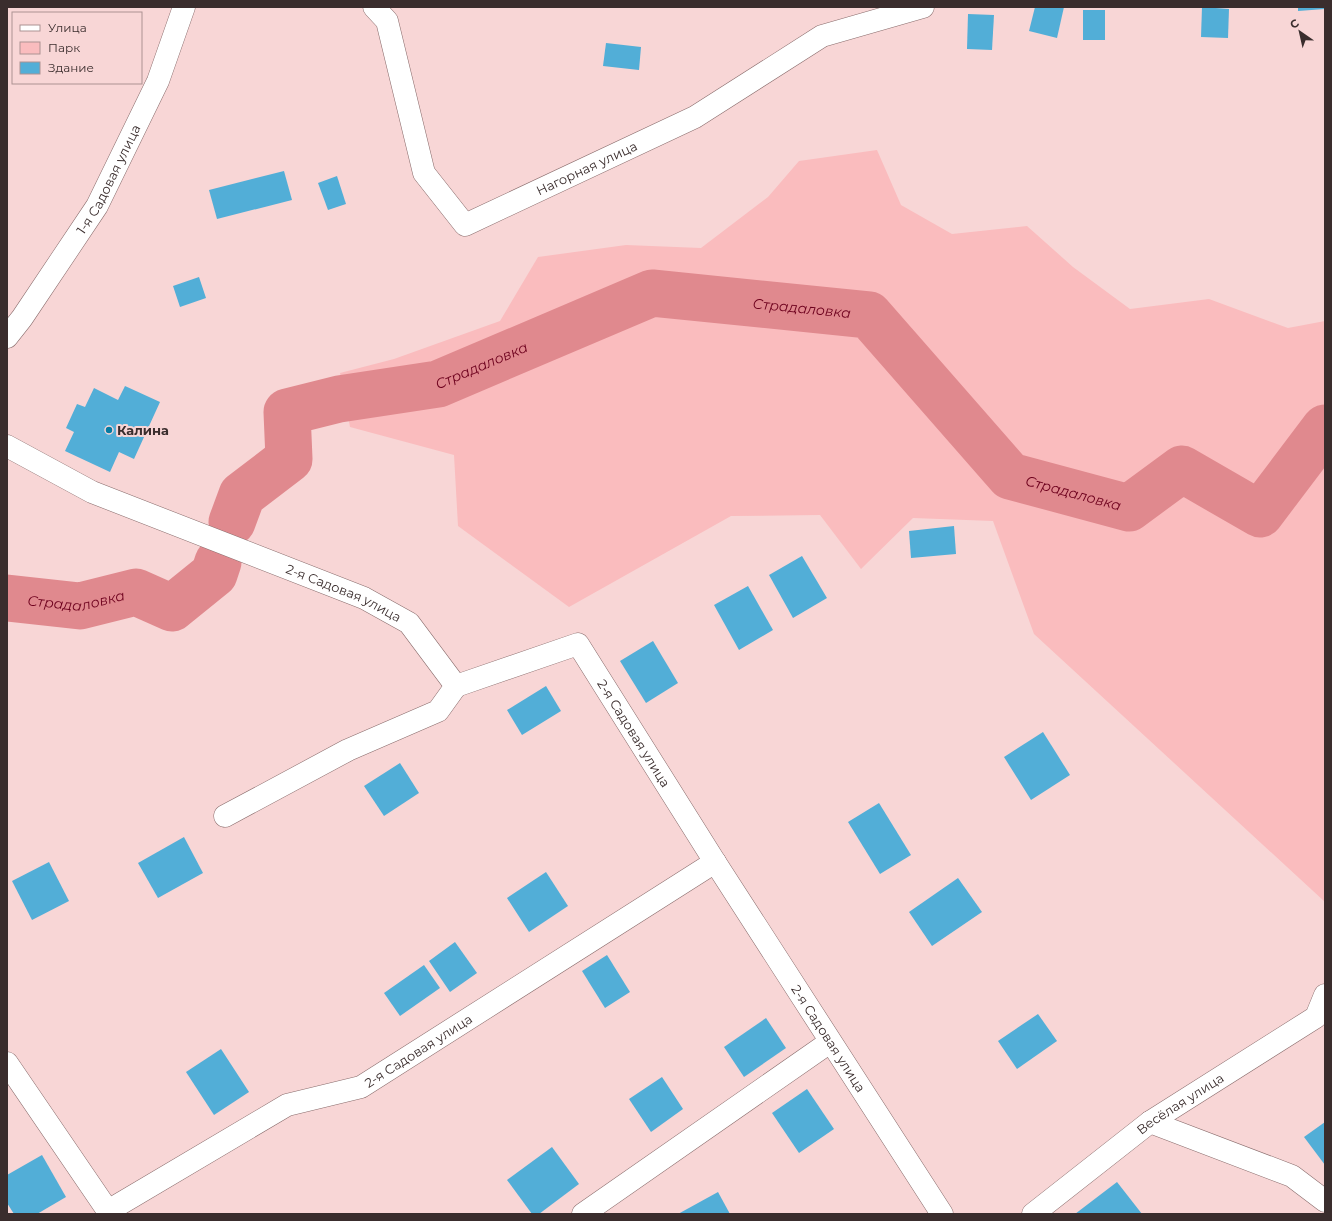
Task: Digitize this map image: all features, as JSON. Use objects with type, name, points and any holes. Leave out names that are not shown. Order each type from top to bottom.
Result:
[{"type":"street","name":"1-я Садовая улица","points":[[7,337],[22,318],[96,206],[158,81],[184,7]]},
{"type":"street","name":"Нагорная улица","points":[[374,7],[387,21],[424,174],[465,225],[695,117],[822,36],[924,7]]},
{"type":"street","name":"2-я Садовая улица","points":[[7,446],[92,492],[364,598],[409,623],[456,686],[578,644],[715,862],[942,1214]]},
{"type":"street","points":[[225,816],[348,750],[438,711],[456,686]]},
{"type":"street","name":"2-я Садовая улица","points":[[109,1213],[287,1105],[361,1087],[715,862]]},
{"type":"street","name":"Весёлая улица","points":[[1033,1214],[1150,1122],[1316,1017],[1325,995]]},
{"type":"street","points":[[583,1214],[830,1042]]},
{"type":"street","points":[[7,1063],[109,1213]]},
{"type":"street","points":[[1150,1122],[1292,1176],[1325,1201]]},
{"type":"green space","points":[[877,150],[901,205],[952,234],[1027,226],[1073,267],[1130,309],[1209,299],[1288,328],[1325,321],[1325,902],[1034,634],[993,521],[913,518],[861,569],[820,515],[731,516],[569,607],[458,526],[454,455],[350,427],[340,373],[394,359],[500,321],[538,257],[626,245],[701,248],[768,197],[799,161]]},
{"type":"building","points":[[1035,7],[1064,7],[1057,38],[1029,31]]},
{"type":"building","points":[[1202,7],[1229,9],[1228,38],[1201,37]]},
{"type":"building","points":[[1298,7],[1325,7],[1325,9],[1298,11]]},
{"type":"building","points":[[1083,10],[1105,10],[1105,40],[1083,40]]},
{"type":"building","points":[[968,14],[994,15],[992,50],[967,49]]},
{"type":"building","points":[[606,43],[641,47],[639,70],[603,66]]},
{"type":"building","points":[[284,171],[292,200],[217,219],[209,190]]},
{"type":"building","points":[[337,176],[346,204],[328,210],[318,183]]},
{"type":"building","points":[[199,277],[206,298],[180,307],[173,286]]},
{"type":"building","name":"Калина","points":[[125,386],[160,402],[134,459],[119,452],[110,472],[65,451],[74,432],[66,428],[77,404],[85,407],[94,388],[118,400]]},
{"type":"building","points":[[954,526],[956,554],[911,558],[909,531]]},
{"type":"building","points":[[802,556],[827,598],[793,618],[769,575]]},
{"type":"building","points":[[748,586],[773,630],[739,650],[714,605]]},
{"type":"building","points":[[653,641],[678,683],[646,703],[620,661]]},
{"type":"building","points":[[546,686],[561,711],[522,735],[507,710]]},
{"type":"building","points":[[1043,732],[1070,775],[1031,800],[1004,757]]},
{"type":"building","points":[[400,763],[419,793],[384,816],[364,786]]},
{"type":"building","points":[[879,803],[911,855],[880,874],[848,822]]},
{"type":"building","points":[[184,837],[203,873],[158,898],[138,863]]},
{"type":"building","points":[[49,862],[69,901],[32,920],[12,881]]},
{"type":"building","points":[[546,872],[568,906],[529,932],[507,898]]},
{"type":"building","points":[[958,878],[982,912],[932,946],[909,912]]},
{"type":"building","points":[[455,942],[477,973],[450,992],[429,961]]},
{"type":"building","points":[[607,955],[630,992],[605,1008],[582,971]]},
{"type":"building","points":[[424,965],[440,988],[400,1016],[384,993]]},
{"type":"building","points":[[1038,1014],[1057,1041],[1017,1069],[998,1041]]},
{"type":"building","points":[[766,1018],[786,1048],[744,1077],[724,1047]]},
{"type":"building","points":[[221,1049],[249,1092],[214,1115],[186,1072]]},
{"type":"building","points":[[662,1077],[683,1109],[651,1132],[629,1099]]},
{"type":"building","points":[[807,1089],[834,1129],[799,1153],[772,1113]]},
{"type":"building","points":[[1325,1122],[1325,1165],[1304,1137]]},
{"type":"building","points":[[552,1147],[579,1184],[539,1214],[532,1214],[507,1180]]},
{"type":"building","points":[[42,1155],[66,1197],[37,1214],[14,1214],[7,1203],[7,1175]]},
{"type":"building","points":[[1117,1182],[1142,1214],[1075,1214]]},
{"type":"building","points":[[718,1192],[730,1214],[678,1214]]},
{"type":"waterway","name":"Страдаловка","points":[[232,522],[242,495],[289,459],[287,412],[339,399],[438,384],[652,293],[869,315],[1010,476],[1129,508],[1182,469],[1260,514],[1325,428]]},
{"type":"waterway","name":"Страдаловка","points":[[7,598],[80,606],[136,592],[172,608],[214,574],[218,562]]},
{"type":"place","name":"Калина","points":[[109,430]]}]
